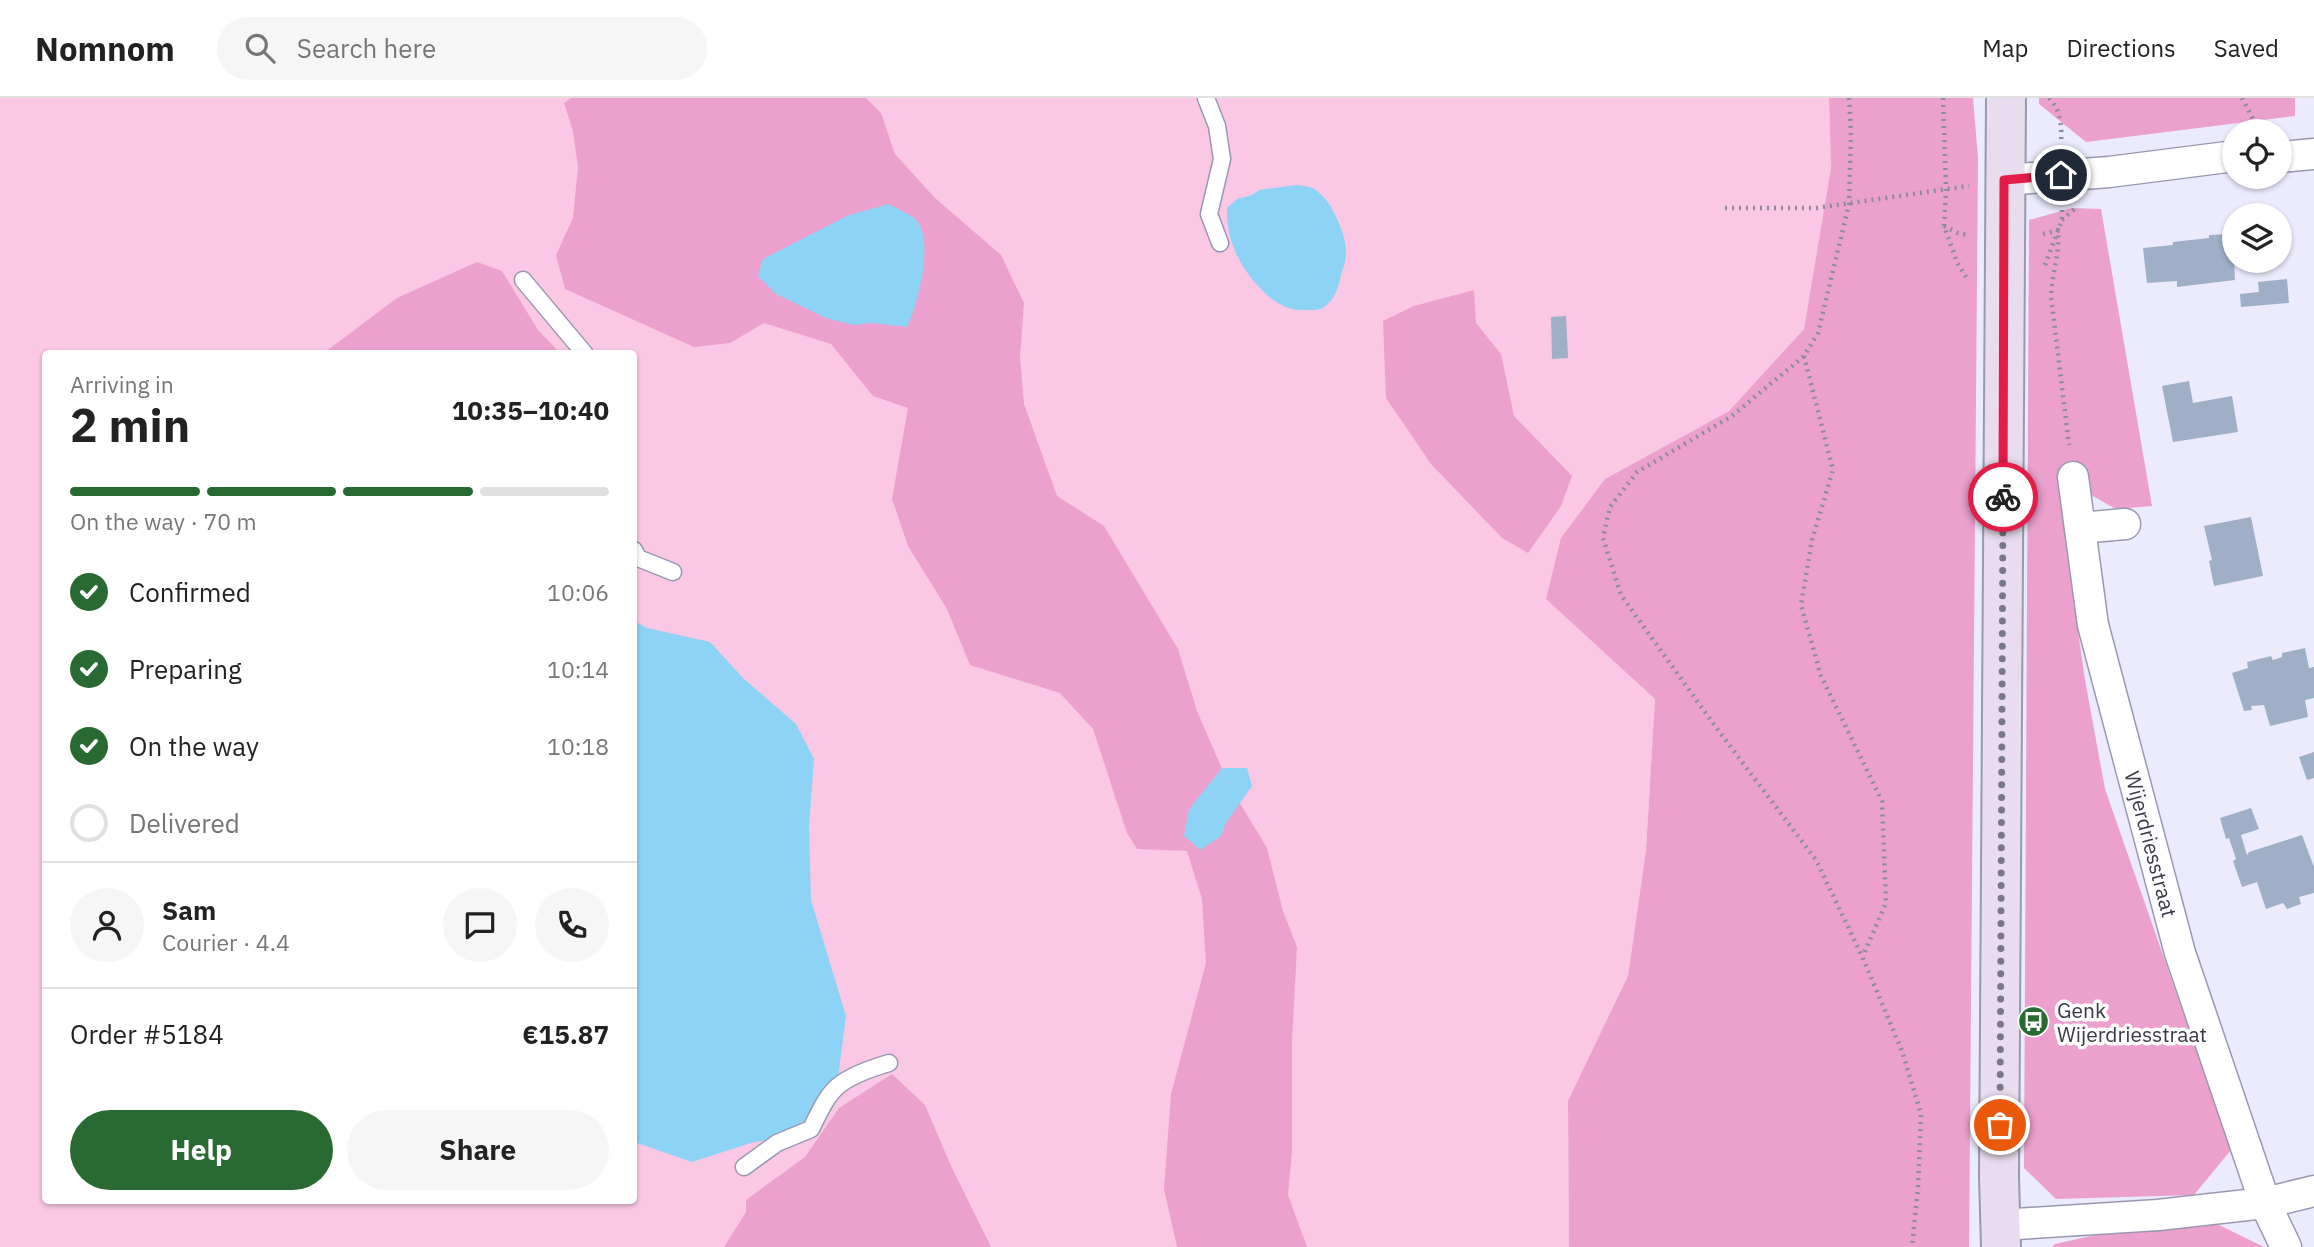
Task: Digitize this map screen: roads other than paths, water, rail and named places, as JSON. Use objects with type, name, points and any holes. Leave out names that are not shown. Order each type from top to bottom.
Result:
[{"type":"main road","points":[[2001,1236],[1999,1164],[2006,98]]},
{"type":"street","points":[[2292,156],[2314,154]]},
{"type":"street","points":[[2004,180],[2109,172],[2222,158]]},
{"type":"street","name":"Wijerdriesstraat","points":[[2071,464],[2093,625],[2180,953],[2265,1203],[2286,1247]]},
{"type":"street","points":[[2080,528],[2125,524]]},
{"type":"street","points":[[2001,1236],[2265,1203],[2314,1191]]},
{"type":"lane","points":[[1206,98],[1217,126],[1222,159],[1209,214],[1220,243]]},
{"type":"lane","points":[[523,280],[582,350]]},
{"type":"lane","points":[[637,556],[673,572]]},
{"type":"lane","points":[[744,1167],[778,1143],[811,1129],[837,1086],[869,1069],[889,1063]]},
{"type":"water","points":[[1297,185],[1315,189],[1323,196],[1338,219],[1344,237],[1345,262],[1336,292],[1328,304],[1317,310],[1290,308],[1278,303],[1258,286],[1235,250],[1227,219],[1227,208],[1237,199],[1259,190]]},
{"type":"water","points":[[889,204],[917,221],[924,243],[916,304],[907,327],[872,323],[853,325],[826,318],[776,294],[758,276],[763,259],[849,215]]},
{"type":"water","points":[[637,623],[647,628],[710,642],[744,679],[796,724],[814,759],[809,827],[811,900],[846,1016],[837,1086],[821,1110],[792,1137],[754,1142],[692,1162],[637,1143]]},
{"type":"water","points":[[1222,768],[1247,768],[1252,786],[1226,823],[1221,836],[1200,850],[1184,836],[1189,809]]},
{"type":"place","name":"Genk Wijerdriesstraat","points":[[2034,1022]]}]
